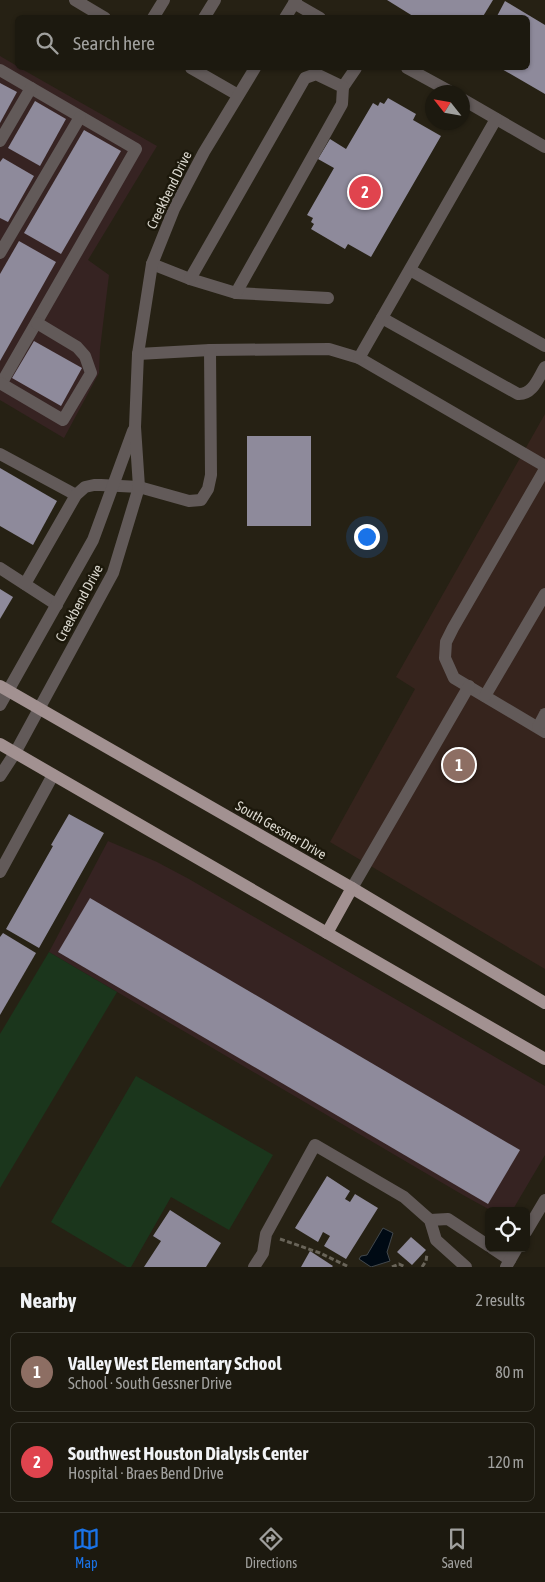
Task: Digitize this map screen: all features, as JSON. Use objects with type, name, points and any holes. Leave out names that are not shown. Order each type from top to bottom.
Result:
[{"type":"main road","name":"South Gessner Drive","points":[[4,688],[352,888],[545,1003]]},
{"type":"main road","points":[[0,744],[545,1059]]},
{"type":"main road","points":[[327,933],[352,888]]},
{"type":"street","points":[[75,0],[100,15]]},
{"type":"street","points":[[155,15],[164,0]]},
{"type":"street","points":[[206,15],[215,0]]},
{"type":"street","points":[[287,15],[295,1],[316,15]]},
{"type":"street","points":[[0,70],[136,149],[0,384],[63,420],[90,373],[85,356],[77,347],[36,323]]},
{"type":"street","points":[[194,70],[238,95]]},
{"type":"street","name":"Creekbend Drive","points":[[0,776],[15,753],[113,572],[139,487],[135,427],[138,354],[152,264],[174,208],[204,152],[254,70]]},
{"type":"street","points":[[236,292],[342,104],[343,87],[355,70]]},
{"type":"street","points":[[411,70],[438,85]]},
{"type":"street","points":[[190,279],[305,78],[316,74],[343,87]]},
{"type":"street","points":[[0,141],[30,88]]},
{"type":"street","points":[[470,104],[545,147]]},
{"type":"street","points":[[0,253],[80,117]]},
{"type":"street","points":[[359,358],[496,119]]},
{"type":"street","points":[[152,264],[190,279],[236,292],[328,298]]},
{"type":"street","points":[[410,270],[545,346]]},
{"type":"street","points":[[382,318],[518,394],[524,394],[531,390],[545,367]]},
{"type":"street","points":[[138,354],[210,350],[329,349],[359,358],[545,468],[453,628],[446,642],[445,658],[454,678],[541,729],[545,714]]},
{"type":"street","points":[[25,584],[76,495],[84,487],[94,485],[139,487],[189,501],[201,500],[208,490],[211,475],[210,350]]},
{"type":"street","name":"Creekbend Drive","points":[[0,705],[4,688],[57,604],[93,540],[135,427]]},
{"type":"street","points":[[0,454],[76,495]]},
{"type":"street","points":[[0,568],[57,604]]},
{"type":"street","points":[[485,696],[545,594]]},
{"type":"street","points":[[352,888],[469,686]]},
{"type":"street","points":[[0,872],[53,775]]},
{"type":"street","points":[[254,1267],[262,1253],[266,1234],[315,1145],[404,1197],[430,1220],[436,1240],[466,1267]]},
{"type":"street","points":[[530,1225],[545,1200]]},
{"type":"street","points":[[430,1220],[448,1219],[485,1243]]},
{"type":"street","points":[[496,1252],[508,1264],[515,1252]]},
{"type":"path","points":[[266,1234],[320,1252],[349,1267]]},
{"type":"path","points":[[392,1267],[399,1264],[405,1267]]},
{"type":"shaded area","points":[[0,56],[15,65],[15,70],[24,70],[157,146],[88,260],[109,275],[99,373],[64,438],[0,400]]},
{"type":"shaded area","points":[[545,414],[545,969],[330,842],[415,689],[396,677]]},
{"type":"shaded area","points":[[108,841],[157,862],[189,879],[545,1086],[545,1155],[514,1207],[485,1207],[49,952]]},
{"type":"shaded area","points":[[383,1228],[393,1233],[387,1252],[390,1261],[371,1267],[359,1259],[361,1256],[367,1255]]},
{"type":"green space","points":[[49,952],[117,992],[0,1188],[0,1034]]},
{"type":"green space","points":[[136,1076],[273,1155],[229,1230],[171,1197],[131,1267],[127,1267],[51,1222]]},
{"type":"building","points":[[387,0],[493,0],[484,15],[411,15]]},
{"type":"building","points":[[505,1],[528,15],[498,15]]},
{"type":"building","points":[[530,16],[545,25],[545,94],[503,70],[530,70]]},
{"type":"building","points":[[0,83],[17,92],[0,123]]},
{"type":"building","points":[[388,98],[416,114],[413,120],[425,127],[425,130],[430,130],[441,136],[371,257],[348,244],[345,249],[311,229],[314,224],[311,222],[313,218],[307,215],[334,168],[318,159],[330,139],[346,149],[373,103],[378,106],[380,102],[384,104]]},
{"type":"building","points":[[35,101],[66,119],[40,166],[8,148]]},
{"type":"building","points":[[84,130],[121,151],[61,254],[24,233]]},
{"type":"building","points":[[3,158],[34,176],[8,222],[0,218],[0,162]]},
{"type":"building","points":[[19,241],[56,262],[0,361],[0,274]]},
{"type":"building","points":[[34,341],[82,368],[61,406],[12,378]]},
{"type":"building","points":[[247,436],[311,436],[311,526],[247,526]]},
{"type":"building","points":[[0,468],[57,501],[33,545],[0,526]]},
{"type":"building","points":[[0,589],[13,597],[0,619]]},
{"type":"building","points":[[69,814],[104,833],[39,948],[6,929]]},
{"type":"building","points":[[90,898],[520,1150],[488,1204],[58,952]]},
{"type":"building","points":[[3,933],[36,953],[0,1015],[0,937]]},
{"type":"building","points":[[327,1176],[350,1191],[345,1199],[350,1202],[355,1194],[378,1208],[346,1259],[324,1246],[330,1236],[323,1232],[318,1242],[295,1228]]},
{"type":"building","points":[[170,1210],[221,1243],[206,1267],[144,1267],[161,1241],[153,1236]]},
{"type":"building","points":[[411,1237],[426,1250],[412,1265],[397,1252]]},
{"type":"building","points":[[310,1251],[333,1266],[301,1267]]},
{"type":"place","name":"Southwest Houston Dialysis Center","points":[[365,192]]},
{"type":"place","name":"Valley West Elementary School","points":[[459,765]]}]
